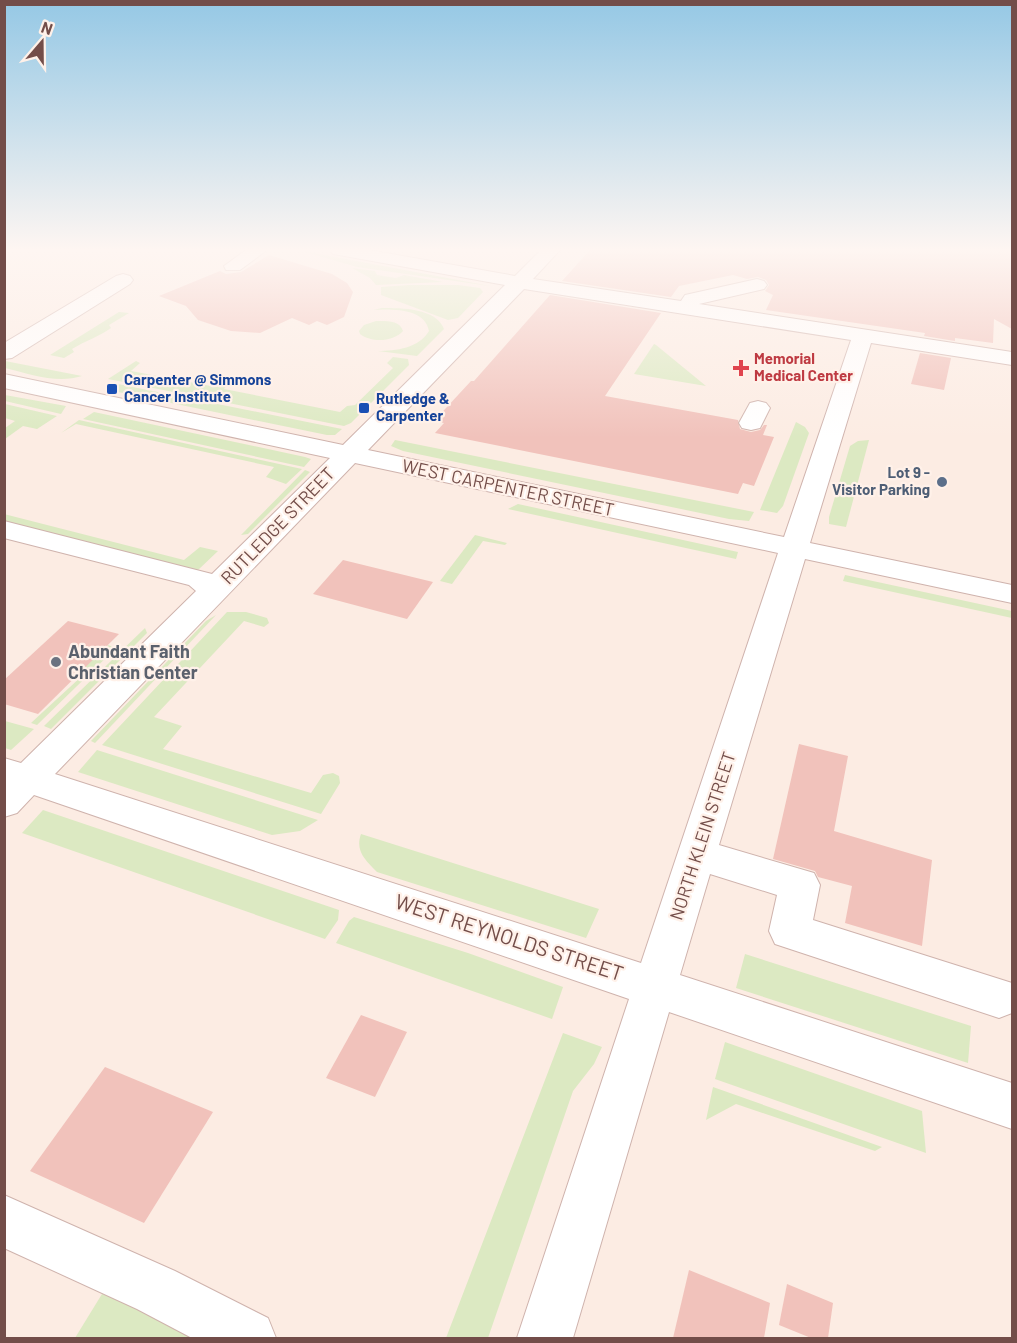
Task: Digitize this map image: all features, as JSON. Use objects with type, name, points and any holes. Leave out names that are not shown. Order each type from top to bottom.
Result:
[{"type":"street","points":[[4,353],[70,313]]},
{"type":"street","name":"RUTLEDGE STREET","points":[[12,784],[214,591],[489,313]]},
{"type":"street","points":[[717,313],[1012,358]]},
{"type":"street","name":"NORTH KLEIN STREET","points":[[545,1338],[696,854],[863,335]]},
{"type":"street","name":"WEST CARPENTER STREET","points":[[4,381],[1012,594]]},
{"type":"street","points":[[4,529],[200,579],[214,591]]},
{"type":"street","name":"WEST REYNOLDS STREET","points":[[12,784],[656,986],[1012,1106]]},
{"type":"street","points":[[696,854],[800,885],[790,931],[999,998]]},
{"type":"street","points":[[4,1221],[156,1290],[249,1338]]},
{"type":"green space","points":[[118,313],[129,313],[109,325],[111,328],[72,349],[74,352],[64,358],[50,355]]},
{"type":"green space","points":[[409,313],[425,313],[434,317],[444,329],[417,356],[378,351],[413,345],[425,337],[429,331],[426,323]]},
{"type":"green space","points":[[428,313],[463,313],[458,318],[448,320]]},
{"type":"green space","points":[[376,321],[396,323],[403,331],[399,335],[382,340],[370,339],[360,334],[359,331],[364,325]]},
{"type":"green space","points":[[654,344],[656,345],[706,386],[634,374]]},
{"type":"green space","points":[[393,357],[408,359],[409,365],[351,423],[344,426],[108,379],[136,361],[140,363],[131,371],[216,387],[224,381],[231,380],[224,389],[340,412],[347,406],[355,405],[393,368],[387,363]]},
{"type":"green space","points":[[5,361],[82,376],[53,379],[5,368]]},
{"type":"green space","points":[[108,382],[342,429],[335,435],[327,435],[113,391],[106,388]]},
{"type":"green space","points":[[5,395],[66,406],[61,414],[5,401]]},
{"type":"green space","points":[[5,404],[57,416],[37,429],[23,426],[5,439],[5,428],[15,421],[5,418]]},
{"type":"green space","points":[[94,412],[311,459],[304,467],[83,419]]},
{"type":"green space","points":[[79,420],[302,469],[286,484],[266,477],[274,467],[76,424],[61,433]]},
{"type":"green space","points":[[796,422],[805,427],[809,433],[783,506],[777,513],[760,510]]},
{"type":"green space","points":[[395,440],[754,512],[749,521],[729,519],[403,451],[391,446]]},
{"type":"green space","points":[[869,440],[846,527],[829,524],[829,517],[850,446],[858,441]]},
{"type":"green space","points":[[305,470],[310,472],[248,534],[241,535]]},
{"type":"green space","points":[[518,504],[738,552],[736,559],[508,509]]},
{"type":"green space","points":[[4,514],[184,560],[200,547],[218,551],[198,570],[5,522]]},
{"type":"green space","points":[[475,535],[507,543],[505,545],[483,541],[452,584],[440,581]]},
{"type":"green space","points":[[845,575],[1012,611],[1012,618],[843,581]]},
{"type":"green space","points":[[227,612],[246,612],[267,618],[269,623],[264,627],[244,621],[154,717],[182,726],[163,749],[311,793],[323,775],[333,773],[339,776],[340,783],[321,814],[102,745]]},
{"type":"green space","points":[[216,615],[95,743],[91,741],[206,621]]},
{"type":"green space","points":[[145,628],[147,633],[51,729],[44,726]]},
{"type":"green space","points":[[108,645],[116,648],[37,725],[31,723],[83,675],[79,672]]},
{"type":"green space","points":[[4,721],[34,729],[11,750],[5,748]]},
{"type":"green space","points":[[97,750],[318,820],[300,831],[272,835],[78,772]]},
{"type":"green space","points":[[43,810],[339,910],[338,920],[325,939],[22,833]]},
{"type":"green space","points":[[361,834],[599,909],[586,938],[377,872],[360,850]]},
{"type":"green space","points":[[354,917],[468,953],[563,987],[552,1019],[336,943],[349,921]]},
{"type":"green space","points":[[745,954],[971,1026],[968,1063],[736,988]]},
{"type":"green space","points":[[563,1033],[602,1047],[594,1064],[573,1091],[488,1338],[446,1338]]},
{"type":"green space","points":[[725,1042],[922,1111],[926,1153],[715,1079]]},
{"type":"green space","points":[[713,1087],[882,1147],[875,1151],[736,1104],[706,1120]]},
{"type":"green space","points":[[102,1294],[143,1303],[211,1338],[75,1338]]},
{"type":"building","points":[[192,313],[346,313],[344,317],[327,325],[317,321],[309,325],[292,318],[260,333],[231,331],[198,320]]},
{"type":"building","points":[[534,313],[661,313],[605,396],[738,420],[740,429],[751,432],[767,425],[763,435],[774,437],[754,486],[743,483],[738,494],[435,433],[444,423],[434,421],[471,381],[474,381]]},
{"type":"building","points":[[784,313],[1012,313],[1012,329],[994,319],[993,343],[955,338],[955,341],[924,336],[925,333]]},
{"type":"building","points":[[920,353],[951,358],[944,390],[911,384]]},
{"type":"building","points":[[343,560],[433,582],[407,619],[313,594]]},
{"type":"building","points":[[68,621],[119,634],[38,714],[4,704],[4,680]]},
{"type":"building","points":[[799,744],[848,756],[834,831],[932,860],[922,946],[845,923],[852,886],[818,877],[815,871],[773,859]]},
{"type":"building","points":[[361,1015],[407,1032],[375,1097],[326,1078]]},
{"type":"building","points":[[105,1067],[213,1112],[144,1223],[30,1171]]},
{"type":"building","points":[[689,1270],[770,1303],[764,1338],[673,1338]]},
{"type":"building","points":[[787,1284],[833,1303],[828,1338],[811,1338],[779,1325]]},
{"type":"place","name":"Memorial Medical Center","points":[[741,368]]},
{"type":"place","name":"Carpenter @ Simmons Cancer Institute","points":[[112,389]]},
{"type":"place","name":"Rutledge & Carpenter","points":[[364,408]]},
{"type":"place","name":"Lot 9 - Visitor Parking","points":[[942,482]]},
{"type":"place","name":"Abundant Faith Christian Center","points":[[56,662]]}]
